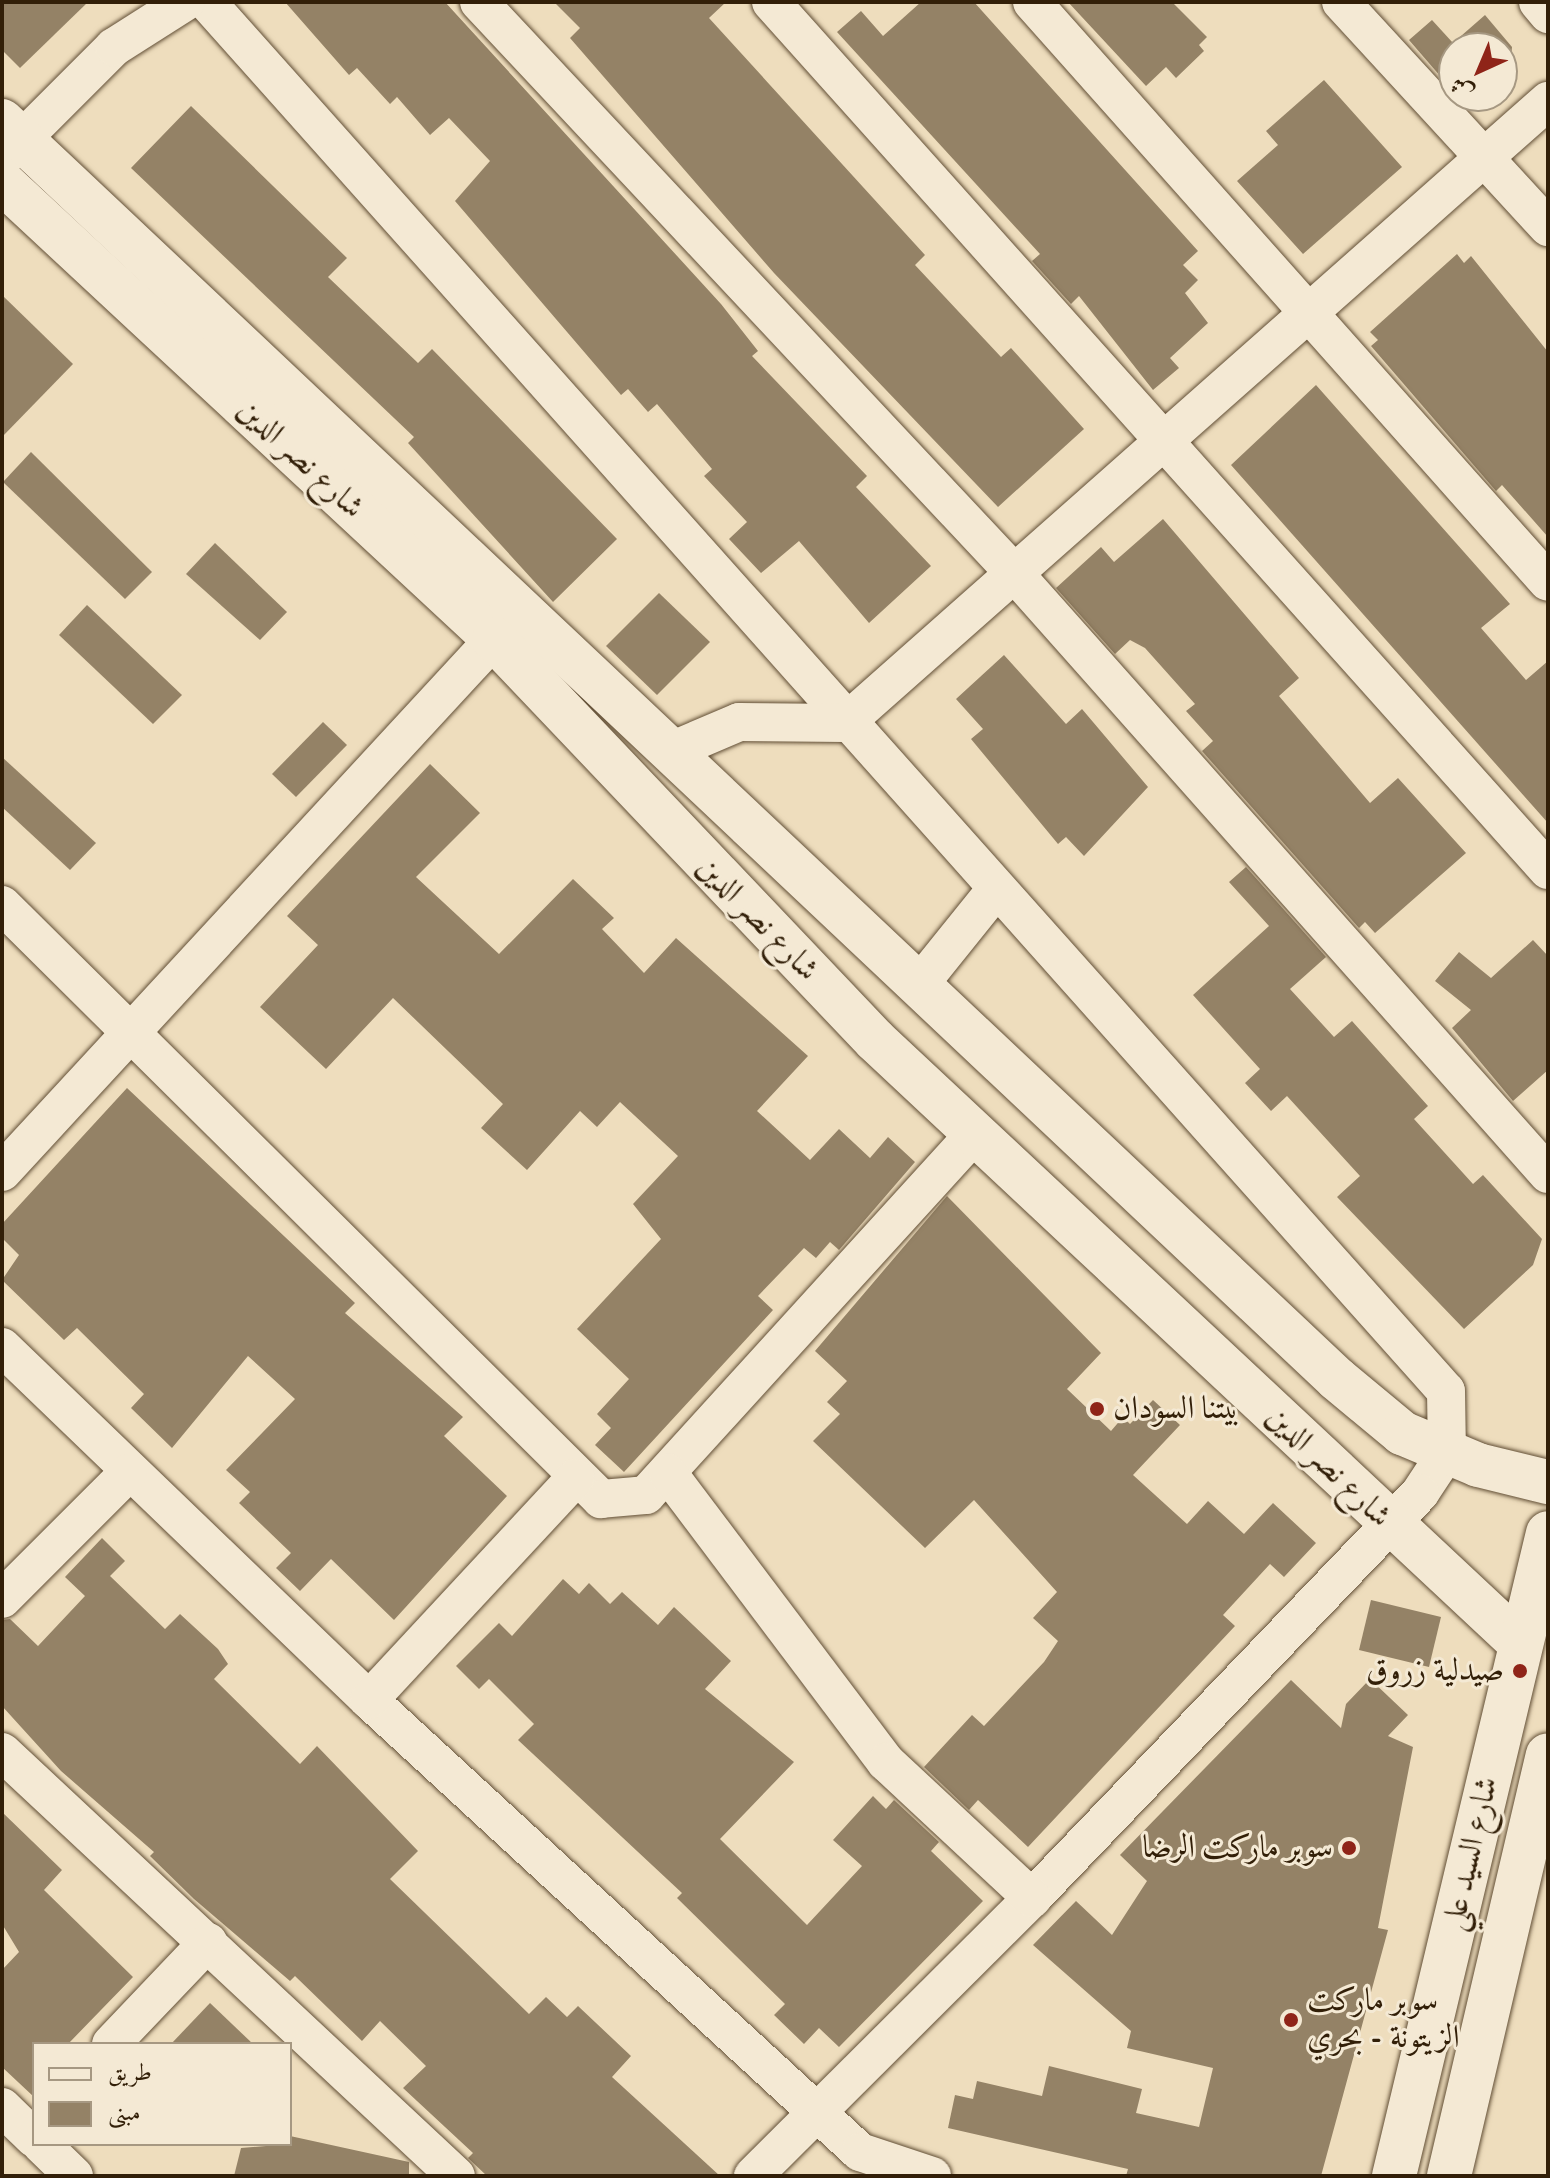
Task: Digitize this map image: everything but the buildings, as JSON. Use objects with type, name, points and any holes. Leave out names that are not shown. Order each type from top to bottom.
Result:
[{"type":"street","points":[[8,140],[114,47],[185,2]]},
{"type":"street","points":[[207,2],[845,723],[997,888],[1446,1391],[1447,1452],[1390,1527],[1032,1898],[753,2176]]},
{"type":"street","points":[[479,2],[1014,573],[1548,1174]]},
{"type":"street","points":[[771,2],[1548,870]]},
{"type":"street","points":[[1032,2],[1303,315],[1548,582]]},
{"type":"street","points":[[1341,2],[1548,227]]},
{"type":"street","points":[[1538,2],[1548,14]]},
{"type":"street","points":[[671,751],[739,722],[845,723],[1160,439],[1548,101]]},
{"type":"street","name":"شارع نصر الدين","points":[[8,140],[671,751],[1337,1379],[1402,1433],[1447,1452],[1548,1482]]},
{"type":"street","name":"شارع نصر الدين","points":[[2,182],[494,639],[875,1040],[1390,1527],[1521,1644]]},
{"type":"street","points":[[2,1172],[136,1032],[494,639]]},
{"type":"street","points":[[875,1040],[997,888]]},
{"type":"street","points":[[2,905],[136,1032],[575,1478],[601,1499],[623,1502],[646,1495],[975,1133]]},
{"type":"street","points":[[2,1347],[128,1473],[369,1700],[860,2152],[932,2176]]},
{"type":"street","points":[[2,1599],[128,1473]]},
{"type":"street","points":[[668,1473],[886,1762],[1032,1898]]},
{"type":"street","points":[[369,1700],[575,1478]]},
{"type":"street","name":"شارع السيد علي","points":[[1394,2176],[1548,1533]]},
{"type":"street","points":[[2,1752],[456,2176]]},
{"type":"street","name":"شارع السيد علي","points":[[1449,2176],[1538,1849],[1548,1755]]},
{"type":"street","points":[[113,2042],[208,1942]]},
{"type":"street","points":[[45,2146],[74,2176]]},
{"type":"place","name":"بيتنا السودان","points":[[1097,1409]]},
{"type":"place","name":"صيدلية زروق","points":[[1520,1671]]},
{"type":"place","name":"سوبر ماركت الرضا","points":[[1349,1848]]},
{"type":"place","name":"سوبر ماركت الزيتونة - بحري","points":[[1291,2020]]}]
